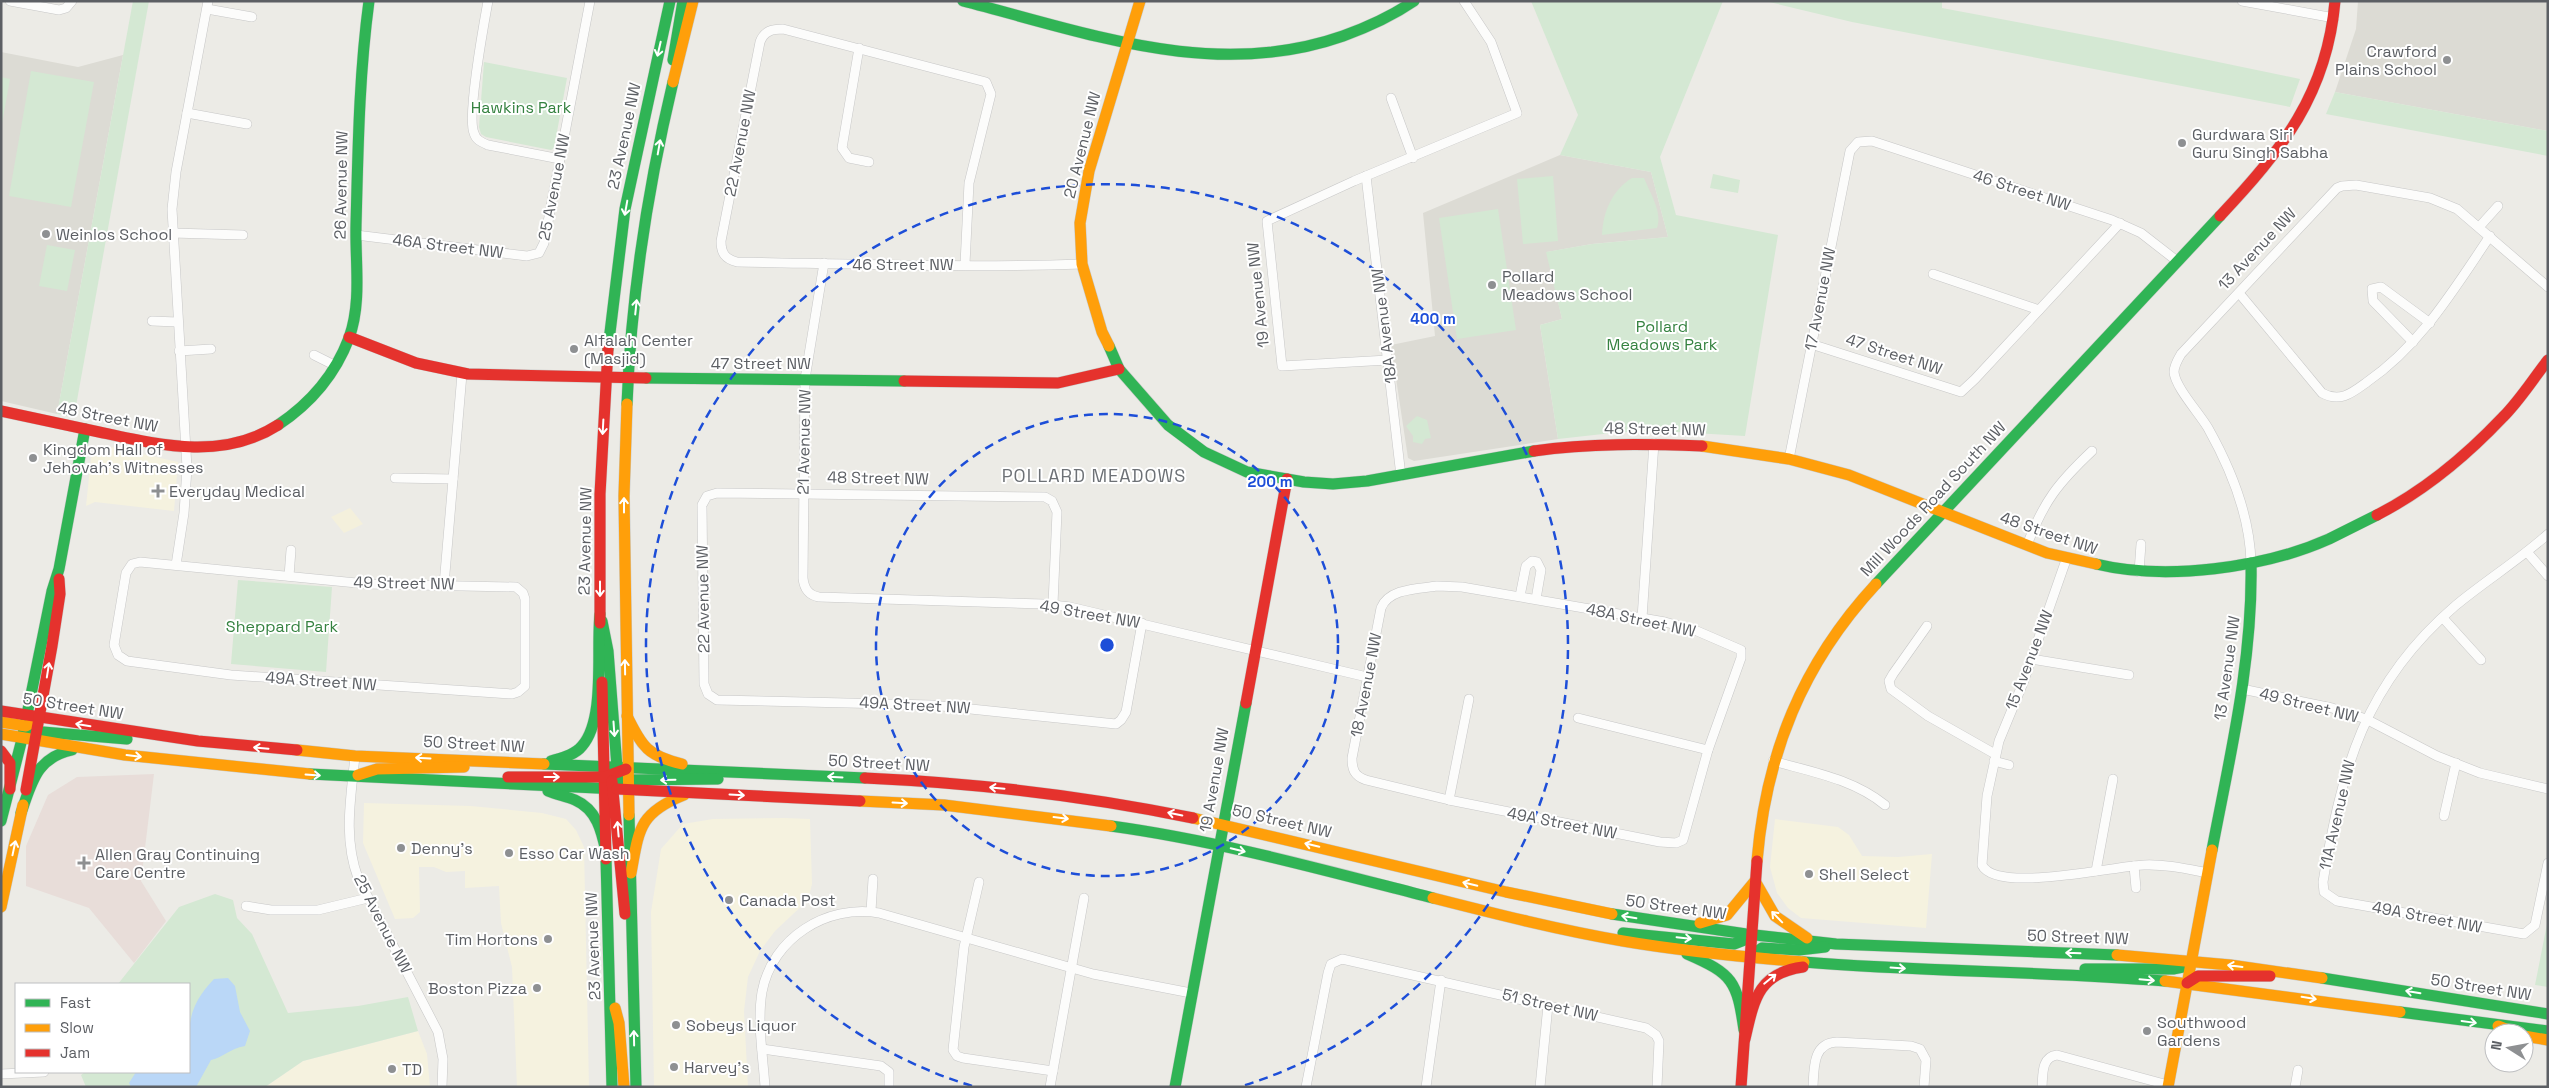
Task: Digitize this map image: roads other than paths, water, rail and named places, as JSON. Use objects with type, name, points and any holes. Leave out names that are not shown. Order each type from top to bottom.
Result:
[{"type":"main road","name":"26 Avenue NW","points":[[292,417],[318,391],[336,366],[349,336],[355,305],[360,67],[369,1]]},
{"type":"main road","name":"23 Avenue NW","points":[[636,1087],[631,873],[617,778],[600,613],[602,429],[620,244],[637,145],[670,1]]},
{"type":"main road","points":[[669,99],[674,43],[683,1]]},
{"type":"main road","name":"23 Avenue NW","points":[[612,1087],[607,856],[627,716],[624,496],[628,378],[643,247],[669,99],[693,1]]},
{"type":"main road","points":[[963,1],[1127,42],[1200,56],[1242,56],[1284,51],[1342,36],[1386,18],[1414,1]]},
{"type":"main road","name":"20 Avenue NW","points":[[1140,1],[1089,171],[1080,223],[1082,264],[1102,332],[1119,369],[1168,425]]},
{"type":"main road","name":"Mill Woods Road South NW","points":[[1740,1087],[1755,882],[1764,802],[1773,761],[1799,695],[1830,640],[1864,597],[2262,171],[2294,131],[2308,106],[2321,76],[2334,18],[2335,1]]},
{"type":"main road","name":"47 Street NW","points":[[349,336],[414,364],[462,374],[606,378],[1058,383],[1119,369]]},
{"type":"main road","name":"48 Street NW","points":[[1168,425],[1204,452],[1247,472],[1318,484],[1342,484],[1401,476],[1534,451],[1594,444],[1654,443],[1715,447],[1789,459],[1849,475],[2066,560],[2102,568],[2139,572],[2191,572],[2252,563],[2341,533],[2400,503],[2466,455],[2513,408],[2548,360]]},
{"type":"main road","name":"48 Street NW","points":[[1,411],[185,448],[213,447],[241,442],[270,431],[292,417]]},
{"type":"main road","points":[[1,821],[22,739],[24,721],[52,591],[59,569],[85,429]]},
{"type":"main road","name":"19 Avenue NW","points":[[1174,1087],[1287,479]]},
{"type":"main road","name":"13 Avenue NW","points":[[2168,1086],[2242,689],[2251,629],[2252,563]]},
{"type":"main road","points":[[1,907],[40,718],[60,594],[59,569]]},
{"type":"main road","points":[[542,764],[573,753],[584,744],[590,734],[596,704],[596,633],[600,613]]},
{"type":"main road","name":"50 Street NW","points":[[1,711],[24,721]]},
{"type":"main road","points":[[627,716],[635,735],[645,751],[671,762],[709,771]]},
{"type":"main road","points":[[1,722],[24,721],[32,724],[40,718]]},
{"type":"main road","name":"50 Street NW","points":[[40,718],[198,741],[355,756],[542,764],[688,793],[944,805],[1090,822],[1218,845],[1518,919],[1671,948],[1849,965],[2123,978],[2273,993],[2484,1024]]},
{"type":"main road","points":[[22,739],[29,733],[36,736],[140,741],[198,741]]},
{"type":"main road","points":[[1,734],[22,739]]},
{"type":"main road","name":"50 Street NW","points":[[36,736],[86,749],[247,770],[353,778],[539,786],[709,771],[926,781],[1016,790],[1140,807],[1222,823],[1552,902],[1677,925],[1855,944],[2122,955],[2192,961],[2305,974],[2548,1014]]},
{"type":"main road","points":[[21,813],[32,783],[50,755],[58,752],[86,749]]},
{"type":"main road","points":[[1,751],[10,763],[10,789]]},
{"type":"main road","points":[[353,778],[365,771],[377,769],[451,768],[499,762]]},
{"type":"main road","points":[[452,783],[511,777],[733,778],[768,774]]},
{"type":"main road","points":[[617,778],[626,923],[632,947]]},
{"type":"main road","points":[[539,786],[576,800],[591,811],[600,825],[607,856]]},
{"type":"main road","points":[[631,873],[639,834],[647,817],[663,803],[688,793]]},
{"type":"main road","points":[[1677,925],[1709,922],[1727,915],[1738,905],[1755,882],[1775,916],[1811,940]]},
{"type":"main road","points":[[1601,936],[1619,932],[1734,944],[1747,939],[1751,934]]},
{"type":"main road","points":[[1750,957],[1762,948],[1798,950],[1855,944]]},
{"type":"main road","points":[[1671,948],[1714,965],[1732,979],[1740,1003],[1745,1039]]},
{"type":"main road","points":[[2050,975],[2080,969],[2173,969],[2183,967],[2192,961]]},
{"type":"main road","points":[[1745,1039],[1755,999],[1762,986],[1775,975],[1799,967],[1849,965]]},
{"type":"main road","points":[[2187,984],[2189,980],[2198,976],[2241,978],[2305,974]]},
{"type":"main road","points":[[610,987],[619,1023],[624,1087]]},
{"type":"main road","name":"50 Street NW","points":[[2534,1029],[2548,1030]]},
{"type":"main road","points":[[2534,1038],[2548,1040]]},
{"type":"street","points":[[10,1],[54,10],[69,5]]},
{"type":"street","points":[[488,1],[473,114],[472,127],[476,138],[488,145],[560,159]]},
{"type":"street","name":"25 Avenue NW","points":[[538,253],[544,243],[590,1]]},
{"type":"street","points":[[1366,176],[1414,158],[1517,113],[1491,42],[1464,1]]},
{"type":"street","points":[[2242,1],[2267,4],[2334,18]]},
{"type":"street","points":[[176,565],[185,504],[185,448],[172,233],[173,197],[208,5],[252,17]]},
{"type":"street","name":"22 Avenue NW","points":[[725,256],[721,249],[723,232],[760,42],[768,31],[783,29],[860,48]]},
{"type":"street","points":[[869,162],[849,158],[842,148],[860,48],[981,79],[989,85],[990,101],[968,191],[965,264]]},
{"type":"street","points":[[1391,98],[1414,158]]},
{"type":"street","points":[[187,113],[247,124]]},
{"type":"street","name":"46 Street NW","points":[[1858,142],[1872,141],[2120,223],[2148,236],[2177,260]]},
{"type":"street","name":"17 Avenue NW","points":[[1789,459],[1850,151],[1858,142]]},
{"type":"street","name":"19 Avenue NW","points":[[1366,176],[1267,221],[1282,366],[1388,360]]},
{"type":"street","name":"18A Avenue NW","points":[[1366,176],[1401,476]]},
{"type":"street","name":"13 Avenue NW","points":[[2252,563],[2247,529],[2233,479],[2208,426],[2180,386],[2174,373],[2181,354],[2337,188],[2346,185],[2356,185],[2442,202],[2457,209],[2480,226]]},
{"type":"street","points":[[2498,206],[2480,226],[2548,287]]},
{"type":"street","points":[[1932,274],[2039,310],[2120,223]]},
{"type":"street","points":[[172,233],[243,235]]},
{"type":"street","name":"46A Street NW","points":[[356,235],[527,256],[538,253]]},
{"type":"street","points":[[2239,292],[2322,393],[2331,398],[2348,396],[2392,362],[2430,323],[2490,236]]},
{"type":"street","name":"46 Street NW","points":[[725,256],[737,262],[824,264],[1021,266],[1082,264]]},
{"type":"street","name":"21 Avenue NW","points":[[808,592],[803,578],[805,379],[824,264]]},
{"type":"street","points":[[2413,342],[2373,301],[2372,289],[2381,287],[2430,323]]},
{"type":"street","name":"47 Street NW","points":[[1811,344],[1961,392],[2039,310]]},
{"type":"street","points":[[152,321],[177,322]]},
{"type":"street","points":[[179,351],[211,349]]},
{"type":"street","points":[[314,355],[336,366]]},
{"type":"street","points":[[444,585],[462,374]]},
{"type":"street","points":[[1642,618],[1654,443]]},
{"type":"street","points":[[2027,545],[2041,512],[2054,490],[2092,451]]},
{"type":"street","points":[[395,478],[453,479]]},
{"type":"street","name":"48 Street NW","points":[[705,499],[717,493],[1041,496],[1052,501],[1057,512],[1053,604]]},
{"type":"street","name":"22 Avenue NW","points":[[705,499],[701,508],[704,684],[711,698]]},
{"type":"street","name":"11A Avenue NW","points":[[2324,892],[2322,882],[2338,800],[2352,751],[2366,719],[2393,672],[2443,618],[2548,534]]},
{"type":"street","points":[[2139,572],[2141,544]]},
{"type":"street","points":[[289,576],[292,550]]},
{"type":"street","points":[[2527,552],[2548,576]]},
{"type":"street","name":"15 Avenue NW","points":[[2066,560],[1995,758],[1987,796],[1981,858],[1985,870],[1999,876],[2060,877],[2096,871]]},
{"type":"street","points":[[1520,596],[1526,566],[1532,561],[1537,562],[1541,570],[1536,599]]},
{"type":"street","name":"49 Street NW","points":[[121,658],[114,645],[125,576],[132,564],[145,562],[367,584],[509,585],[519,589],[525,599],[526,682],[522,690]]},
{"type":"street","name":"48A Street NW","points":[[1385,600],[1400,593],[1437,586],[1462,587],[1642,618],[1697,631],[1738,648],[1742,652],[1742,658],[1708,750]]},
{"type":"street","name":"49 Street NW","points":[[808,592],[819,597],[1053,604],[1142,623],[1367,677]]},
{"type":"street","name":"18 Avenue NW","points":[[1354,772],[1352,758],[1379,613],[1385,600]]},
{"type":"street","points":[[2443,618],[2481,660]]},
{"type":"street","name":"49A Street NW","points":[[711,698],[721,701],[829,701],[932,705],[1108,724],[1119,722],[1126,712],[1142,623]]},
{"type":"street","points":[[1927,626],[1893,674],[1889,685],[1893,692],[1907,703],[2009,765]]},
{"type":"street","name":"49A Street NW","points":[[121,658],[133,663],[241,676],[512,694],[522,690]]},
{"type":"street","points":[[2031,659],[2129,675]]},
{"type":"street","name":"49 Street NW","points":[[2242,689],[2302,700],[2366,719],[2456,763],[2506,781],[2548,790]]},
{"type":"street","points":[[1449,800],[1469,699]]},
{"type":"street","points":[[1578,718],[1708,750]]},
{"type":"street","name":"49A Street NW","points":[[1354,772],[1366,780],[1449,800],[1660,842],[1676,843],[1683,840],[1708,750]]},
{"type":"street","name":"25 Avenue NW","points":[[355,756],[348,840],[351,859],[368,898],[438,1032],[443,1058],[442,1087]]},
{"type":"street","points":[[1773,761],[1852,784],[1885,805]]},
{"type":"street","points":[[2444,816],[2456,763]]},
{"type":"street","points":[[2113,779],[2096,871],[2159,864],[2208,872]]},
{"type":"street","name":"49A Street NW","points":[[2324,892],[2337,900],[2520,934],[2528,933],[2537,921],[2548,863]]},
{"type":"street","points":[[2134,866],[2136,888]]},
{"type":"street","points":[[871,911],[873,879]]},
{"type":"street","points":[[979,882],[967,938],[952,1044],[954,1052],[963,1058],[1053,1071]]},
{"type":"street","points":[[246,906],[272,910],[318,910],[368,898]]},
{"type":"street","points":[[1050,1087],[1084,898]]},
{"type":"street","points":[[764,1087],[762,990],[773,963],[792,938],[810,925],[836,914],[851,911],[871,911],[1071,968],[1191,993]]},
{"type":"street","name":"51 Street NW","points":[[1306,1087],[1328,973],[1334,961],[1347,959],[1646,1028],[1656,1035],[1659,1041],[1657,1087]]},
{"type":"street","points":[[1426,1087],[1441,980]]},
{"type":"street","points":[[1540,1087],[1548,1005]]},
{"type":"street","points":[[1813,1087],[1815,1060],[1823,1047],[1838,1042],[1911,1046],[1923,1051],[1926,1064],[1924,1087]]},
{"type":"street","points":[[762,1049],[881,1066],[887,1069],[890,1075],[889,1087]]},
{"type":"street","points":[[2042,1087],[2043,1067],[2048,1058],[2052,1056],[2062,1056],[2168,1086]]},
{"type":"street","points":[[2295,1087],[2298,1070]]},
{"type":"street","points":[[1,1074],[22,1073]]},
{"type":"water","points":[[228,978],[235,986],[240,1012],[250,1031],[245,1046],[211,1060],[196,1087],[131,1087],[129,1083],[135,1073],[190,1073],[190,1022],[197,1001],[214,979]]},
{"type":"place","name":"Crawford Plains School","points":[[2447,60]]},
{"type":"place","name":"Gurdwara Siri Guru Singh Sabha","points":[[2182,143]]},
{"type":"place","name":"Weinlos School","points":[[46,234]]},
{"type":"place","name":"Pollard Meadows School","points":[[1492,285]]},
{"type":"place","name":"Alfalah Center (Masjid)","points":[[574,349]]},
{"type":"place","name":"Kingdom Hall of Jehovah's Witnesses","points":[[33,458]]},
{"type":"place","name":"Everyday Medical","points":[[158,491]]},
{"type":"place","name":"Denny's","points":[[401,848]]},
{"type":"place","name":"Esso Car Wash","points":[[509,853]]},
{"type":"place","name":"Allen Gray Continuing Care Centre","points":[[84,863]]},
{"type":"place","name":"Shell Select","points":[[1809,874]]},
{"type":"place","name":"Canada Post","points":[[729,900]]},
{"type":"place","name":"Tim Hortons","points":[[548,939]]},
{"type":"place","name":"Boston Pizza","points":[[537,988]]},
{"type":"place","name":"Sobeys Liquor","points":[[676,1025]]},
{"type":"place","name":"Southwood Gardens","points":[[2147,1031]]},
{"type":"place","name":"Harvey's","points":[[674,1067]]},
{"type":"place","name":"TD","points":[[392,1069]]},
{"type":"district","name":"POLLARD MEADOWS","points":[[1094,475]]},
{"type":"park label","name":"Hawkins Park","points":[[521,107]]},
{"type":"park label","name":"Pollard Meadows Park","points":[[1662,335]]},
{"type":"park label","name":"Sheppard Park","points":[[282,626]]}]
